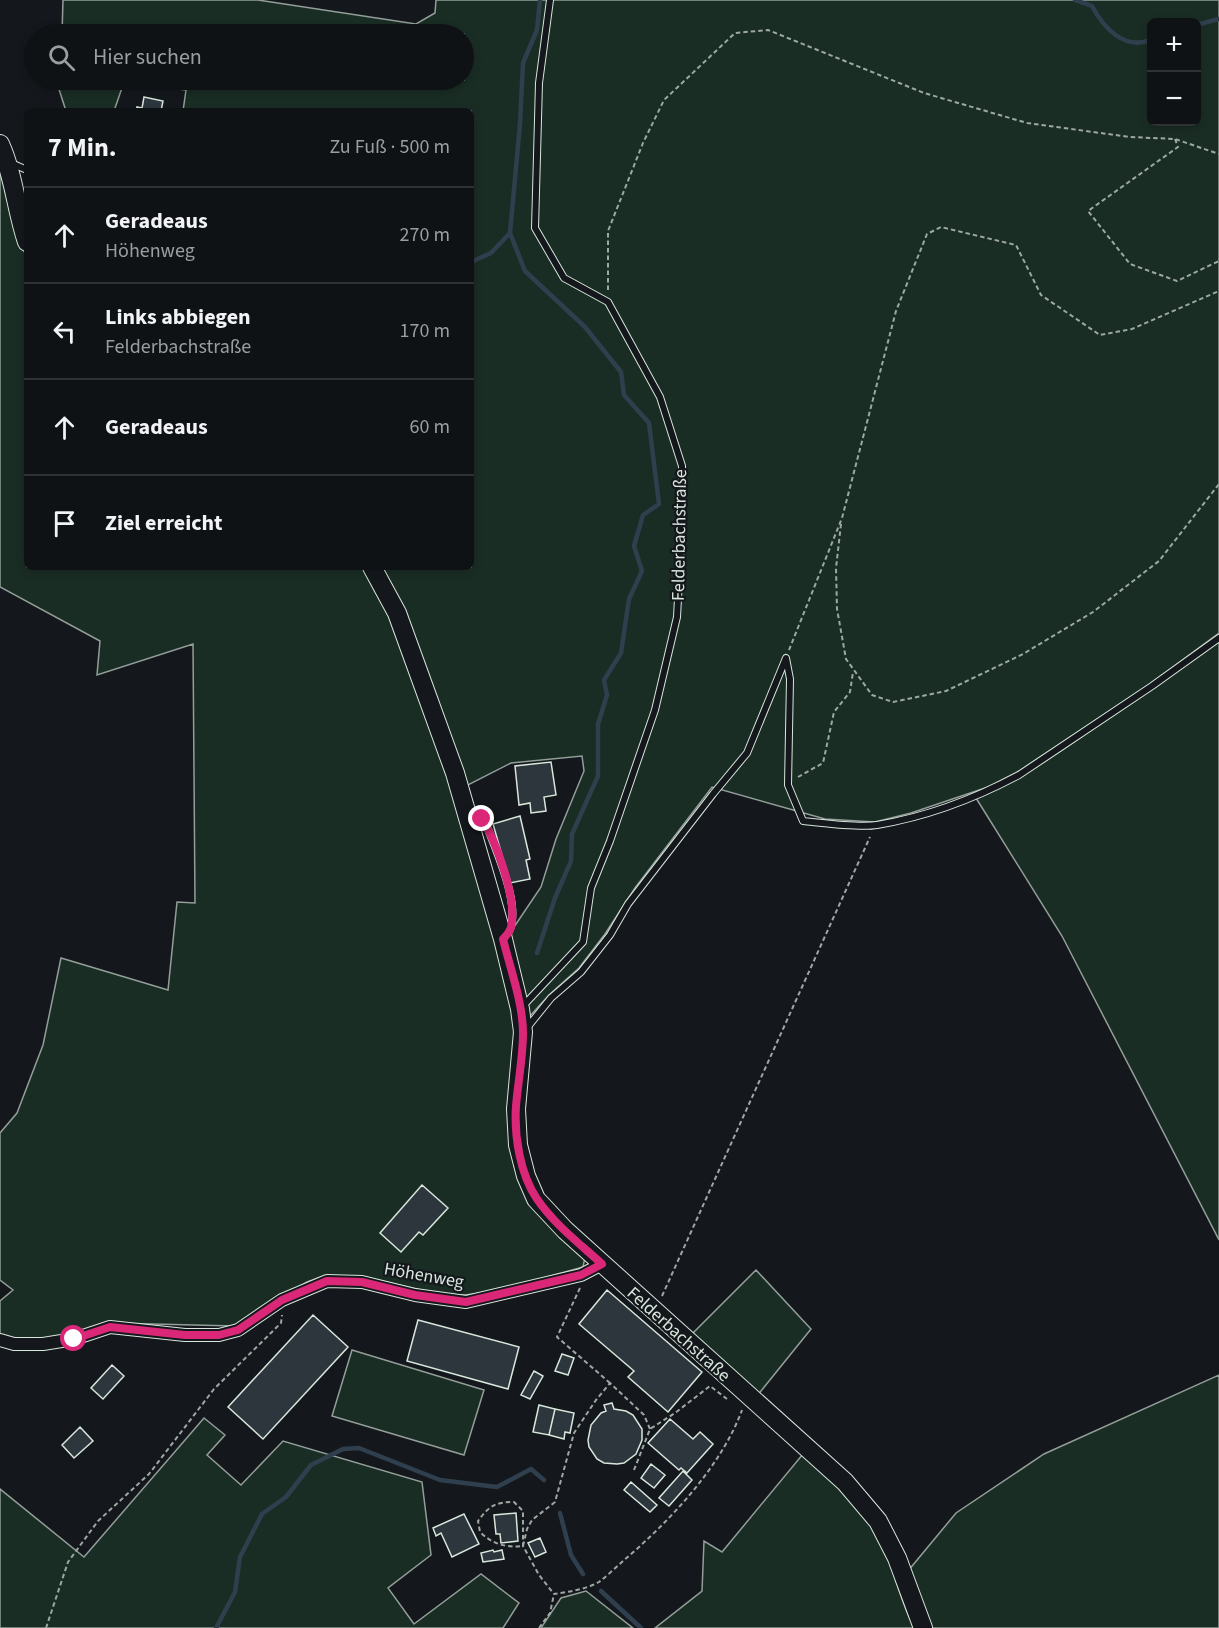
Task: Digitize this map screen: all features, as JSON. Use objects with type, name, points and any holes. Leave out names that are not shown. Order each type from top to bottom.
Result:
[{"type":"street","points":[[0,144],[8,161],[18,217],[24,234]]},
{"type":"street","name":"Felderbachstraße","points":[[374,570],[397,613],[455,773],[503,939],[520,1009],[523,1032],[516,1109],[518,1145],[526,1176],[536,1199],[595,1268],[655,1312],[741,1400],[845,1482],[878,1521],[897,1558],[923,1628]]},
{"type":"street","name":"Höhenweg","points":[[0,1340],[14,1344],[43,1344],[74,1339],[110,1327],[185,1335],[219,1335],[238,1330],[282,1300],[327,1281],[362,1282],[415,1295],[466,1302],[581,1275],[595,1268]]},
{"type":"lane","points":[[550,0],[539,82],[535,228],[564,278],[608,302]]},
{"type":"lane","points":[[8,161],[24,169]]},
{"type":"lane","name":"Felderbachstraße","points":[[520,1009],[583,942],[591,888],[610,841],[655,710],[677,617],[682,466],[660,397],[608,302]]},
{"type":"lane","points":[[786,658],[790,679],[788,785],[803,822],[875,826],[924,813],[972,797],[1004,783],[1066,744],[1219,638]]},
{"type":"lane","points":[[523,1032],[551,998],[581,972],[610,935],[628,904],[747,753],[786,658]]},
{"type":"path","points":[[608,302],[608,231],[643,143],[664,100],[735,33],[768,30],[924,93],[1027,123],[1130,137],[1175,139],[1219,154]]},
{"type":"path","points":[[1175,139],[1178,147],[1089,211],[1130,264],[1177,281],[1219,261]]},
{"type":"path","points":[[786,658],[842,518],[896,311],[927,234],[941,227],[1016,245],[1041,294],[1100,335],[1132,329],[1219,291]]},
{"type":"path","points":[[842,518],[836,568],[837,609],[846,659],[872,694],[892,702],[946,691],[1023,654],[1093,612],[1159,561],[1219,484]]},
{"type":"path","points":[[795,779],[823,763],[834,712],[850,692],[853,671]]},
{"type":"path","points":[[655,1312],[875,826]]},
{"type":"path","points":[[595,1268],[557,1337],[644,1415],[650,1429]]},
{"type":"path","points":[[46,1628],[68,1562],[98,1521],[149,1474],[214,1389],[282,1323],[282,1300]]},
{"type":"path","points":[[523,1546],[526,1528],[532,1520],[555,1502],[574,1434],[610,1383]]},
{"type":"path","points":[[554,1594],[597,1583],[645,1543],[674,1513],[710,1467],[735,1428],[741,1400],[711,1386],[650,1429],[634,1470]]},
{"type":"path","points":[[523,1546],[495,1543],[480,1532],[478,1521],[488,1508],[502,1502],[514,1502],[523,1510],[523,1546],[539,1575],[554,1594]]},
{"type":"path","points":[[539,1628],[550,1613],[554,1594]]},
{"type":"green space","points":[[63,0],[258,0],[416,24],[62,24]]},
{"type":"green space","points":[[436,0],[1219,0],[1219,633],[1147,686],[1019,771],[988,787],[911,813],[875,822],[825,819],[712,787],[635,888],[605,934],[579,968],[529,1017],[510,933],[541,887],[556,839],[584,771],[582,756],[511,763],[464,787],[381,570],[474,570],[474,108],[183,108],[186,90],[474,90],[474,24],[416,24],[435,13]]},
{"type":"green space","points":[[59,90],[121,90],[115,108],[65,108]]},
{"type":"green space","points":[[3,176],[15,230],[24,251],[24,570],[365,570],[389,612],[447,766],[493,926],[516,1026],[511,1133],[514,1166],[532,1203],[585,1257],[583,1267],[496,1291],[465,1295],[439,1294],[360,1276],[321,1277],[307,1282],[235,1326],[111,1323],[73,1336],[14,1341],[0,1336],[0,1301],[13,1290],[0,1280],[0,1133],[17,1113],[43,1045],[61,958],[168,990],[177,902],[195,903],[193,644],[97,675],[100,641],[0,587],[0,177]]},
{"type":"green space","points":[[1219,641],[1219,1240],[1062,936],[976,798],[1047,760]]},
{"type":"green space","points":[[756,1270],[811,1329],[757,1396],[692,1334]]},
{"type":"green space","points":[[352,1350],[484,1390],[464,1455],[332,1416]]},
{"type":"green space","points":[[1219,1375],[1219,1628],[655,1628],[702,1591],[704,1541],[722,1552],[803,1454],[849,1494],[872,1523],[884,1546],[910,1619],[924,1612],[908,1571],[956,1513],[1044,1454]]},
{"type":"green space","points":[[204,1418],[225,1435],[207,1455],[241,1485],[283,1441],[422,1482],[431,1555],[388,1588],[414,1624],[481,1574],[519,1603],[503,1628],[0,1628],[0,1489],[84,1557]]},
{"type":"green space","points":[[586,1591],[633,1628],[541,1628],[561,1598]]},
{"type":"building","points":[[144,97],[163,101],[162,108],[142,108]]},
{"type":"building","points":[[551,762],[556,795],[544,797],[546,811],[531,813],[530,803],[519,805],[515,766]]},
{"type":"building","points":[[520,816],[530,859],[526,860],[530,879],[510,883],[493,824]]},
{"type":"building","points":[[422,1185],[448,1208],[423,1235],[419,1232],[401,1252],[380,1233]]},
{"type":"building","points":[[607,1290],[702,1372],[668,1412],[628,1377],[634,1371],[579,1324]]},
{"type":"building","points":[[313,1315],[348,1347],[263,1439],[228,1407]]},
{"type":"building","points":[[418,1320],[519,1347],[508,1389],[407,1361]]},
{"type":"building","points":[[562,1354],[574,1358],[568,1375],[555,1371]]},
{"type":"building","points":[[112,1365],[124,1376],[103,1399],[91,1388]]},
{"type":"building","points":[[534,1371],[543,1376],[530,1399],[521,1395]]},
{"type":"building","points":[[612,1403],[614,1409],[633,1415],[642,1429],[642,1440],[636,1454],[624,1463],[617,1464],[604,1463],[597,1459],[589,1447],[588,1440],[591,1425],[601,1413],[606,1411],[604,1405]]},
{"type":"building","points":[[539,1405],[555,1409],[549,1435],[533,1432]]},
{"type":"building","points":[[555,1409],[574,1413],[570,1433],[565,1432],[564,1439],[549,1435]]},
{"type":"building","points":[[670,1419],[693,1439],[700,1432],[713,1444],[687,1473],[681,1468],[679,1470],[648,1443]]},
{"type":"building","points":[[80,1427],[93,1441],[74,1458],[62,1445]]},
{"type":"building","points":[[651,1464],[665,1475],[654,1488],[641,1478]]},
{"type":"building","points":[[683,1471],[692,1480],[669,1506],[659,1498]]},
{"type":"building","points":[[631,1482],[657,1505],[650,1512],[624,1490]]},
{"type":"building","points":[[516,1513],[518,1541],[501,1543],[500,1534],[496,1534],[494,1515]]},
{"type":"building","points":[[464,1514],[479,1544],[452,1557],[441,1533],[436,1536],[433,1528]]},
{"type":"building","points":[[540,1538],[546,1552],[535,1557],[528,1543]]},
{"type":"building","points":[[493,1550],[494,1552],[502,1550],[504,1559],[483,1562],[481,1553]]},
{"type":"waterway","points":[[537,953],[555,898],[571,861],[572,834],[598,776],[598,724],[607,695],[604,680],[621,653],[629,599],[642,571],[634,546],[643,515],[659,504],[649,423],[624,395],[621,372],[585,327],[525,271],[510,233],[523,63],[537,30],[540,0]]},
{"type":"waterway","points":[[1075,0],[1092,6],[1102,22],[1124,40],[1133,42],[1147,40]]},
{"type":"waterway","points":[[1201,24],[1219,19]]},
{"type":"waterway","points":[[474,261],[491,253],[510,233]]},
{"type":"waterway","points":[[216,1628],[235,1592],[240,1557],[262,1514],[286,1497],[311,1465],[343,1449],[359,1448],[440,1480],[497,1487],[531,1469],[544,1480]]},
{"type":"waterway","points":[[560,1513],[571,1555],[583,1574]]},
{"type":"waterway","points":[[601,1591],[641,1628]]},
{"type":"route","points":[[74,1339],[110,1327],[185,1335],[219,1335],[238,1330],[282,1300],[327,1281],[362,1282],[415,1295],[466,1302],[581,1275],[602,1264],[564,1230],[536,1199],[526,1176],[518,1145],[516,1109],[523,1032],[520,1009],[503,939],[512,926],[512,911],[500,861],[482,819]]}]
